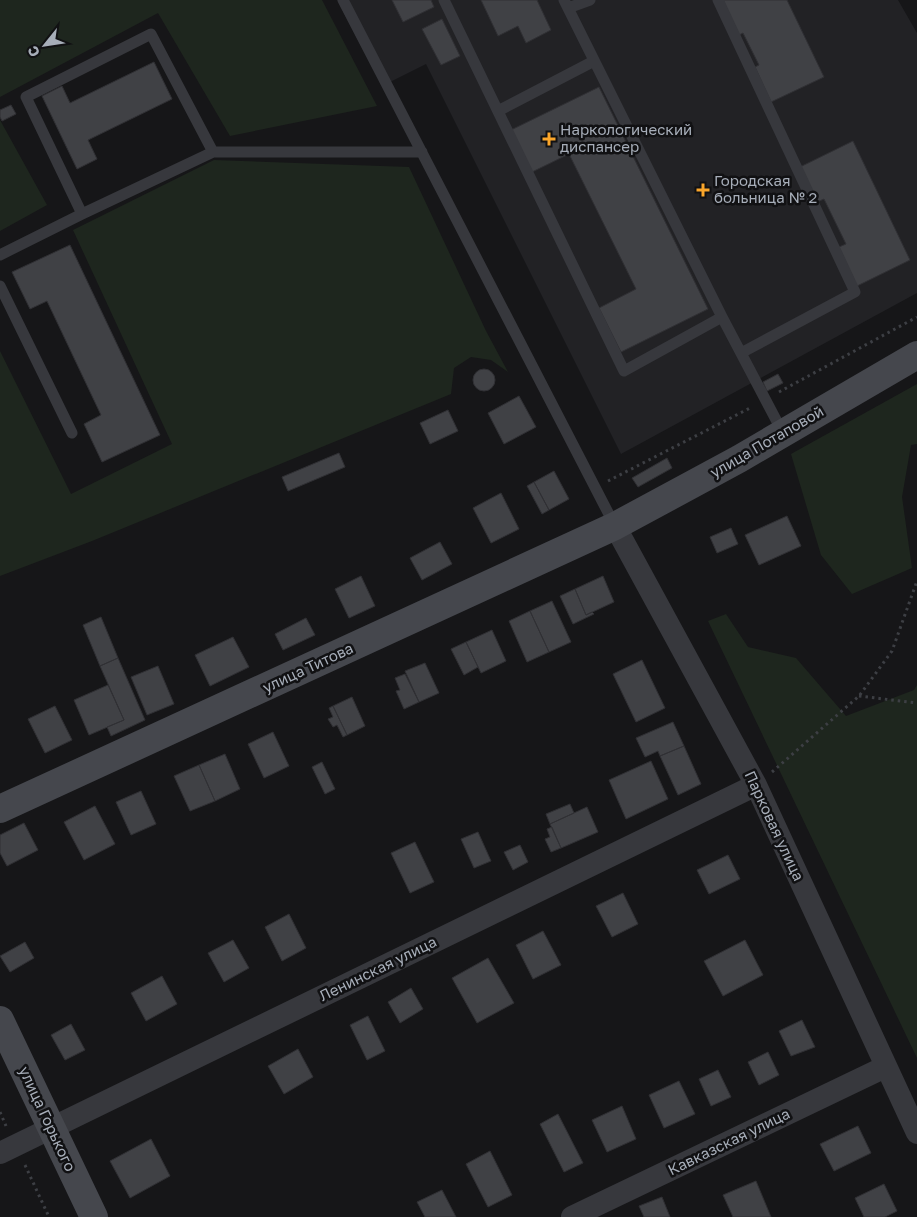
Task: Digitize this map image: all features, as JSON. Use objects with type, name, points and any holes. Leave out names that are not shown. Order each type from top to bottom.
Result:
[{"type":"street","name":"улица Потаповой","points":[[615,526],[783,433],[917,355]]},
{"type":"street","name":"Парковая улица","points":[[615,526],[756,785],[917,1133]]},
{"type":"street","name":"улица Титова","points":[[0,809],[615,526]]},
{"type":"street","name":"Ленинская улица","points":[[0,1153],[756,785]]},
{"type":"street","name":"улица Горького","points":[[0,1020],[94,1217]]},
{"type":"street","name":"Кавказская улица","points":[[572,1217],[886,1067]]},
{"type":"lane","points":[[343,0],[615,526]]},
{"type":"lane","points":[[444,0],[624,371],[722,317]]},
{"type":"lane","points":[[590,0],[566,4],[722,317],[783,433]]},
{"type":"lane","points":[[718,0],[855,292],[741,353]]},
{"type":"lane","points":[[82,214],[26,96],[151,34],[213,152]]},
{"type":"lane","points":[[498,111],[594,61]]},
{"type":"lane","points":[[0,255],[213,152],[422,152]]},
{"type":"lane","points":[[0,286],[72,433]]},
{"type":"path","points":[[596,488],[765,400],[917,317]]},
{"type":"path","points":[[756,785],[859,696],[892,651],[917,581]]},
{"type":"path","points":[[859,696],[917,703]]},
{"type":"shaded area","points":[[0,0],[322,0],[377,106],[230,136],[158,13],[0,97]]},
{"type":"shaded area","name":"Городская больница № 2","points":[[337,0],[898,0],[917,33],[917,293],[621,454],[426,64],[382,86]]},
{"type":"shaded area","points":[[0,120],[47,205],[0,231]]},
{"type":"shaded area","points":[[214,160],[409,167],[486,331],[508,372],[491,360],[471,357],[454,368],[451,394],[92,541],[0,576],[0,351],[71,494],[172,444],[73,230]]},
{"type":"shaded area","points":[[917,384],[917,444],[911,445],[902,497],[912,568],[852,594],[821,555],[791,454]]},
{"type":"shaded area","points":[[726,614],[748,647],[796,658],[846,716],[914,690],[917,685],[917,1058],[708,621]]},
{"type":"building","points":[[392,0],[431,0],[434,7],[403,22]]},
{"type":"building","points":[[481,0],[537,0],[551,30],[526,43],[518,26],[498,36]]},
{"type":"building","points":[[723,0],[787,0],[824,77],[771,102],[755,67],[759,65],[743,33],[739,35]]},
{"type":"building","points":[[442,19],[460,56],[441,65],[422,29]]},
{"type":"building","points":[[154,62],[172,99],[88,140],[97,159],[77,169],[42,96],[62,86],[70,103]]},
{"type":"building","points":[[599,87],[708,309],[621,352],[599,308],[636,289],[569,154],[532,172],[511,130]]},
{"type":"building","points":[[11,105],[16,114],[2,121],[0,110]]},
{"type":"building","points":[[853,141],[910,260],[857,286],[839,247],[846,244],[824,199],[817,202],[800,167]]},
{"type":"building","points":[[70,245],[160,435],[102,462],[84,424],[101,415],[47,301],[30,309],[12,272]]},
{"type":"building","points":[[484,369],[492,372],[495,380],[492,388],[484,391],[476,388],[473,380],[476,372]]},
{"type":"building","points":[[778,374],[783,383],[767,391],[763,382]]},
{"type":"building","points":[[519,396],[536,427],[504,444],[488,413]]},
{"type":"building","points":[[448,410],[458,431],[430,444],[420,423]]},
{"type":"building","points":[[339,453],[345,467],[288,491],[282,477]]},
{"type":"building","points":[[667,458],[672,468],[638,487],[632,478]]},
{"type":"building","points":[[554,471],[569,499],[549,510],[534,482]]},
{"type":"building","points":[[534,482],[549,510],[542,514],[527,486]]},
{"type":"building","points":[[501,493],[519,529],[491,543],[473,508]]},
{"type":"building","points":[[787,516],[801,546],[759,565],[745,535]]},
{"type":"building","points":[[731,528],[738,544],[717,553],[710,537]]},
{"type":"building","points":[[440,542],[452,564],[422,580],[410,558]]},
{"type":"building","points":[[361,576],[375,606],[349,618],[335,589]]},
{"type":"building","points":[[603,576],[614,602],[586,615],[575,589]]},
{"type":"building","points":[[575,589],[586,615],[592,612],[594,614],[573,624],[560,596]]},
{"type":"building","points":[[552,601],[571,642],[549,652],[530,611]]},
{"type":"building","points":[[530,611],[549,652],[527,662],[509,621]]},
{"type":"building","points":[[101,617],[118,658],[100,666],[83,625]]},
{"type":"building","points":[[306,618],[315,635],[283,650],[275,634]]},
{"type":"building","points":[[492,630],[506,661],[481,673],[466,642]]},
{"type":"building","points":[[233,637],[249,667],[210,686],[195,655]]},
{"type":"building","points":[[466,642],[478,667],[464,675],[451,649]]},
{"type":"building","points":[[118,658],[145,720],[111,736],[107,727],[124,720],[100,666]]},
{"type":"building","points":[[642,660],[665,708],[636,722],[613,674]]},
{"type":"building","points":[[425,663],[439,693],[419,702],[405,671]]},
{"type":"building","points":[[158,666],[174,704],[147,715],[131,677]]},
{"type":"building","points":[[405,674],[419,702],[404,709],[396,691],[400,690],[395,678]]},
{"type":"building","points":[[108,685],[124,720],[89,735],[74,700]]},
{"type":"building","points":[[352,697],[365,726],[347,735],[333,706]]},
{"type":"building","points":[[55,706],[72,740],[45,753],[28,719]]},
{"type":"building","points":[[333,706],[347,735],[343,737],[337,725],[333,727],[328,719],[333,717],[329,708]]},
{"type":"building","points":[[673,722],[684,746],[660,756],[658,751],[645,757],[636,738]]},
{"type":"building","points":[[273,732],[289,766],[264,778],[248,744]]},
{"type":"building","points":[[684,746],[701,784],[678,795],[660,756]]},
{"type":"building","points":[[225,754],[240,789],[215,801],[199,765]]},
{"type":"building","points":[[651,761],[668,799],[626,819],[609,780]]},
{"type":"building","points":[[322,762],[335,789],[325,794],[312,767]]},
{"type":"building","points":[[199,765],[215,801],[190,811],[174,776]]},
{"type":"building","points":[[141,791],[156,824],[131,835],[116,802]]},
{"type":"building","points":[[570,804],[574,813],[550,824],[546,814]]},
{"type":"building","points":[[95,806],[115,844],[84,860],[64,822]]},
{"type":"building","points":[[587,807],[598,832],[561,848],[550,824]]},
{"type":"building","points":[[24,823],[38,850],[7,866],[0,853],[0,835]]},
{"type":"building","points":[[552,827],[561,848],[551,852],[545,839],[550,837],[547,829]]},
{"type":"building","points":[[478,832],[491,861],[474,868],[461,839]]},
{"type":"building","points":[[415,842],[434,882],[410,893],[391,853]]},
{"type":"building","points":[[520,845],[528,862],[513,870],[504,852]]},
{"type":"building","points":[[728,855],[740,879],[709,894],[697,870]]},
{"type":"building","points":[[623,893],[638,924],[612,937],[596,906]]},
{"type":"building","points":[[289,914],[306,948],[282,961],[265,927]]},
{"type":"building","points":[[543,931],[561,965],[533,979],[516,945]]},
{"type":"building","points":[[233,940],[249,968],[224,982],[208,953]]},
{"type":"building","points":[[745,940],[763,975],[723,996],[704,961]]},
{"type":"building","points":[[25,942],[34,958],[10,972],[0,956]]},
{"type":"building","points":[[488,958],[514,1003],[477,1023],[452,978]]},
{"type":"building","points":[[162,976],[177,1004],[146,1021],[131,993]]},
{"type":"building","points":[[411,988],[423,1009],[400,1023],[388,1002]]},
{"type":"building","points":[[368,1016],[385,1051],[367,1060],[350,1025]]},
{"type":"building","points":[[802,1020],[815,1047],[791,1056],[779,1031]]},
{"type":"building","points":[[71,1024],[85,1050],[65,1060],[51,1035]]},
{"type":"building","points":[[298,1049],[313,1077],[284,1094],[268,1066]]},
{"type":"building","points":[[768,1052],[779,1075],[759,1085],[748,1062]]},
{"type":"building","points":[[718,1070],[731,1097],[711,1106],[699,1079]]},
{"type":"building","points":[[679,1081],[695,1114],[664,1128],[649,1095]]},
{"type":"building","points":[[622,1106],[636,1139],[607,1152],[592,1120]]},
{"type":"building","points":[[558,1114],[583,1163],[564,1172],[540,1124]]},
{"type":"building","points":[[858,1126],[871,1153],[834,1171],[820,1144]]},
{"type":"building","points":[[151,1139],[170,1176],[130,1198],[110,1161]]},
{"type":"building","points":[[490,1151],[512,1195],[488,1207],[466,1164]]},
{"type":"building","points":[[756,1181],[771,1217],[733,1217],[723,1195]]},
{"type":"building","points":[[884,1184],[897,1211],[885,1217],[864,1217],[855,1198]]},
{"type":"building","points":[[442,1190],[456,1217],[425,1217],[417,1202]]},
{"type":"building","points":[[662,1197],[670,1217],[644,1217],[639,1206]]},
{"type":"place","name":"Наркологический диспансер","points":[[549,139]]},
{"type":"place","name":"Городская больница № 2","points":[[703,190]]}]
